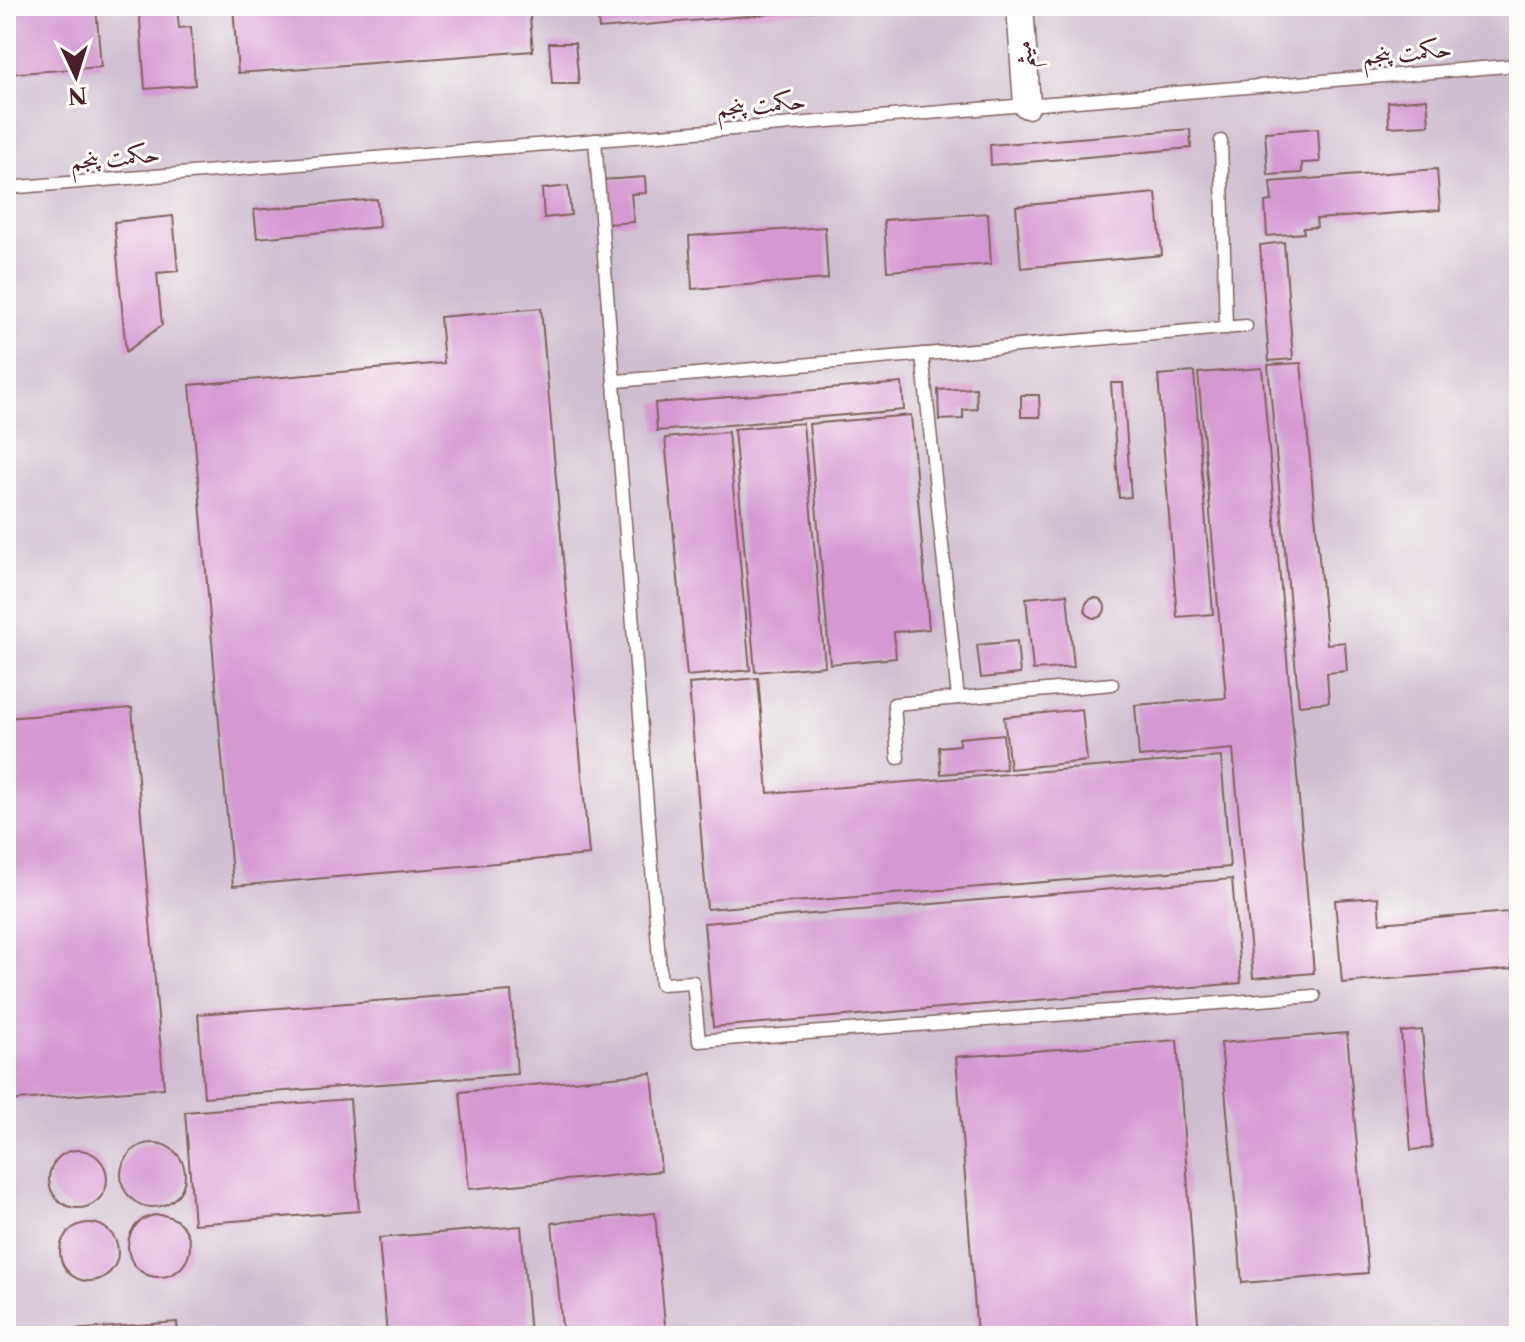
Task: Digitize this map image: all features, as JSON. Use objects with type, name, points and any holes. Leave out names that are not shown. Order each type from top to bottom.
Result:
[{"type":"street","name":"میثم","points":[[1020,6],[1027,105]]},
{"type":"lane","name":"حکمت پنجم","points":[[6,188],[1519,65]]},
{"type":"lane","points":[[595,140],[617,381],[661,984],[693,982],[699,1041],[1314,996]]},
{"type":"lane","points":[[1221,141],[1226,328]]},
{"type":"lane","points":[[617,381],[1246,326]]},
{"type":"lane","points":[[922,354],[958,698]]},
{"type":"lane","points":[[898,758],[894,704],[1112,684]]},
{"type":"shaded area","points":[[6,6],[1519,6],[1519,1336],[6,1336]]},
{"type":"building","points":[[6,6],[96,6],[101,67],[6,74]]},
{"type":"building","points":[[139,6],[177,6],[179,28],[191,27],[195,85],[145,89]]},
{"type":"building","points":[[233,6],[529,6],[533,51],[238,73]]},
{"type":"building","points":[[597,6],[840,6],[840,8],[599,29]]},
{"type":"building","points":[[549,43],[575,43],[579,84],[552,84]]},
{"type":"building","points":[[1427,99],[1429,125],[1389,127],[1388,102]]},
{"type":"building","points":[[1318,128],[1320,162],[1302,163],[1302,173],[1268,175],[1265,132]]},
{"type":"building","points":[[1190,129],[1191,148],[991,165],[990,145]]},
{"type":"building","points":[[1437,169],[1440,210],[1316,219],[1317,227],[1303,228],[1304,233],[1267,236],[1265,202],[1272,201],[1270,182]]},
{"type":"building","points":[[645,177],[646,193],[631,194],[634,222],[606,224],[602,180]]},
{"type":"building","points":[[568,186],[571,215],[544,218],[542,189]]},
{"type":"building","points":[[1156,193],[1162,255],[1021,268],[1016,206]]},
{"type":"building","points":[[377,199],[379,227],[257,238],[254,210]]},
{"type":"building","points":[[988,213],[991,264],[887,271],[884,220]]},
{"type":"building","points":[[173,216],[178,271],[157,273],[162,325],[126,352],[114,222]]},
{"type":"building","points":[[825,227],[828,279],[692,289],[689,236]]},
{"type":"building","points":[[1284,242],[1293,359],[1269,361],[1260,245]]},
{"type":"building","points":[[541,308],[589,855],[233,886],[190,385],[444,363],[440,317]]},
{"type":"building","points":[[1301,363],[1327,644],[1345,642],[1347,671],[1327,673],[1329,702],[1299,705],[1268,365]]},
{"type":"building","points":[[1262,368],[1314,973],[1253,978],[1233,749],[1139,757],[1135,705],[1226,698],[1198,373]]},
{"type":"building","points":[[1194,372],[1213,614],[1177,617],[1158,375]]},
{"type":"building","points":[[902,383],[904,410],[657,431],[655,403]]},
{"type":"building","points":[[1111,383],[1123,383],[1131,497],[1119,498]]},
{"type":"building","points":[[976,388],[977,409],[963,410],[963,419],[939,420],[938,390]]},
{"type":"building","points":[[1021,395],[1039,395],[1040,417],[1021,417]]},
{"type":"building","points":[[911,415],[929,629],[894,632],[896,658],[830,664],[809,424]]},
{"type":"building","points":[[803,423],[825,666],[755,672],[734,429]]},
{"type":"building","points":[[728,432],[750,670],[687,676],[665,438]]},
{"type":"building","points":[[1067,594],[1074,667],[1033,670],[1026,598]]},
{"type":"building","points":[[1095,598],[1102,601],[1105,608],[1102,615],[1095,618],[1088,615],[1085,608],[1088,601]]},
{"type":"building","points":[[1017,641],[1020,674],[981,678],[977,645]]},
{"type":"building","points":[[758,678],[768,793],[1221,757],[1230,867],[707,909],[689,684]]},
{"type":"building","points":[[132,708],[164,1088],[6,1101],[6,718]]},
{"type":"building","points":[[1082,709],[1087,761],[1010,769],[1004,717]]},
{"type":"building","points":[[1003,734],[1006,769],[941,774],[939,747],[960,745],[959,738]]},
{"type":"building","points":[[1232,879],[1241,983],[713,1027],[704,923]]},
{"type":"building","points":[[1378,897],[1380,923],[1508,912],[1512,969],[1342,983],[1335,900]]},
{"type":"building","points":[[511,991],[517,1074],[204,1097],[198,1014]]},
{"type":"building","points":[[1422,1030],[1432,1148],[1411,1150],[1401,1032]]},
{"type":"building","points":[[1347,1033],[1368,1273],[1242,1283],[1221,1043]]},
{"type":"building","points":[[1177,1040],[1199,1336],[977,1336],[956,1057]]},
{"type":"building","points":[[652,1073],[661,1171],[469,1189],[460,1092]]},
{"type":"building","points":[[350,1099],[359,1211],[194,1224],[185,1112]]},
{"type":"building","points":[[147,1143],[159,1143],[176,1152],[183,1163],[183,1187],[176,1198],[159,1207],[147,1207],[135,1202],[126,1193],[121,1181],[121,1169],[126,1157],[135,1148]]},
{"type":"building","points":[[78,1150],[99,1158],[107,1179],[99,1200],[78,1208],[57,1200],[49,1179],[57,1158]]},
{"type":"building","points":[[655,1213],[666,1336],[563,1336],[552,1223]]},
{"type":"building","points":[[153,1215],[165,1215],[181,1224],[188,1234],[188,1258],[181,1268],[165,1277],[153,1277],[133,1263],[128,1252],[128,1240],[142,1220]]},
{"type":"building","points":[[89,1223],[110,1231],[118,1252],[110,1273],[89,1281],[68,1273],[60,1252],[68,1231]]},
{"type":"building","points":[[521,1226],[530,1336],[387,1336],[379,1238]]},
{"type":"building","points":[[6,1244],[14,1264],[6,1293]]},
{"type":"building","points":[[177,1322],[178,1336],[19,1334]]}]
